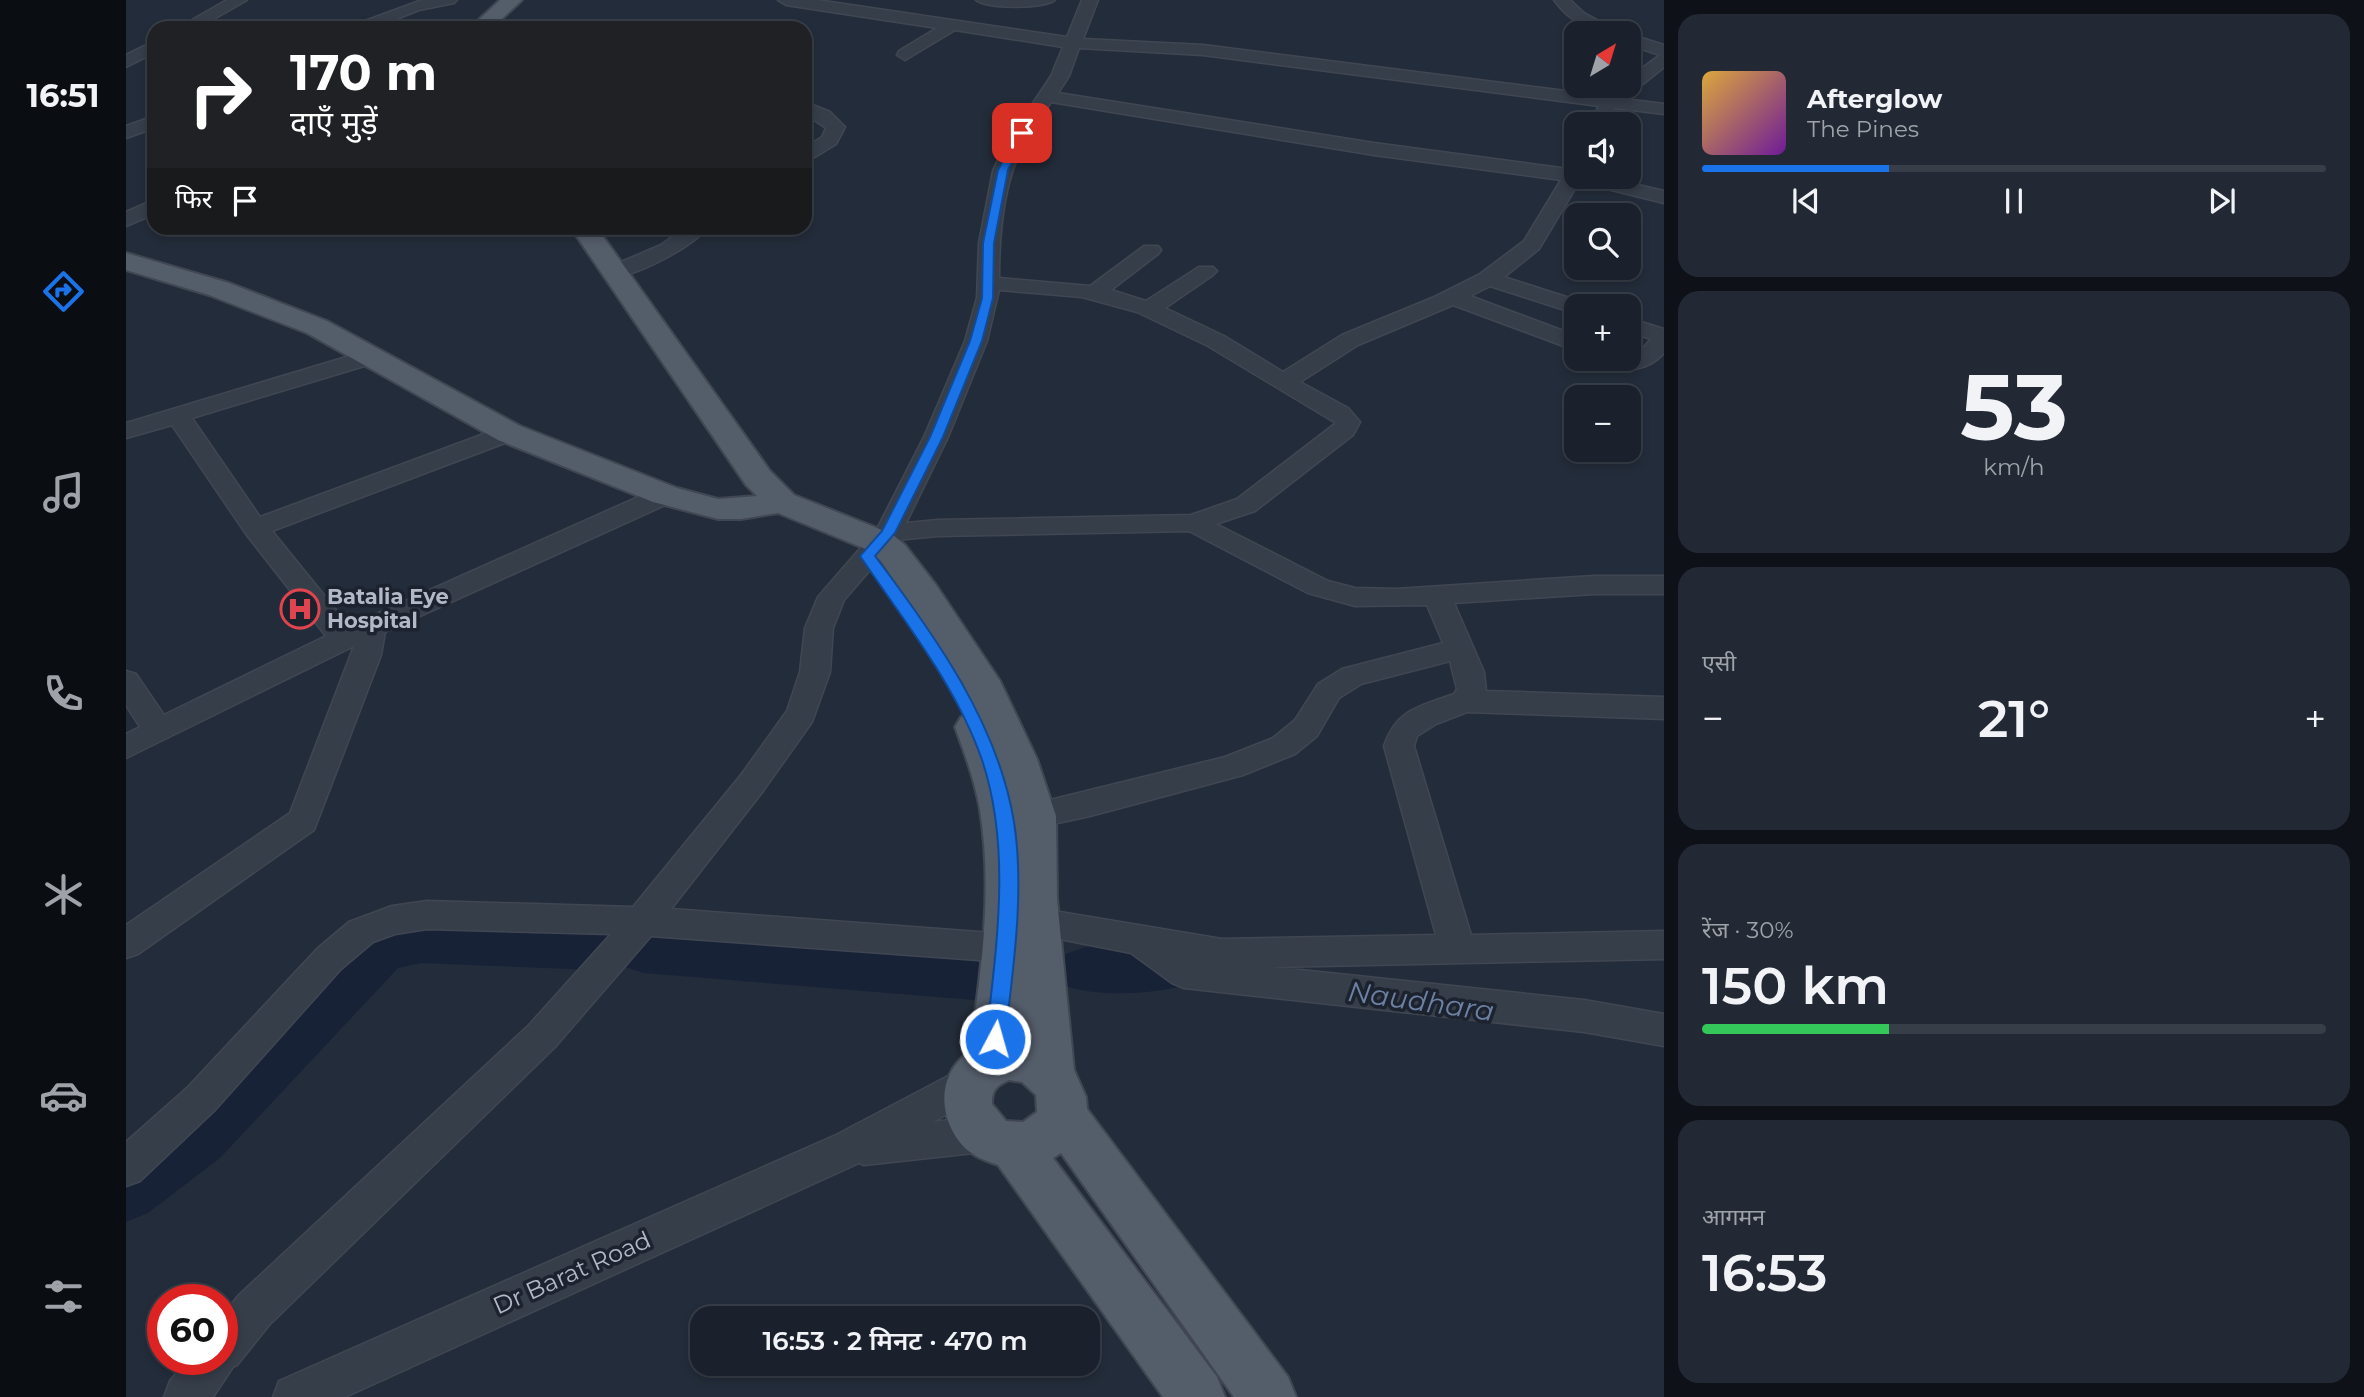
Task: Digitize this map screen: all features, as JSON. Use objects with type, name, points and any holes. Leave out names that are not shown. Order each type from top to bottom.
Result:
[{"type":"main road","points":[[488,21],[512,0]]},
{"type":"main road","points":[[589,235],[766,495],[879,544],[893,553],[981,681],[1017,759],[1020,819],[1036,922],[1056,1095],[1055,1128],[1045,1138],[1030,1145],[998,1140]]},
{"type":"main road","points":[[126,261],[219,289],[305,322],[373,356],[509,433],[665,495],[718,509],[766,495]]},
{"type":"main road","points":[[1020,819],[1006,948],[982,1071],[966,1094],[967,1108],[972,1123],[998,1140],[1197,1397]]},
{"type":"main road","points":[[982,1071],[1023,1060],[1038,1065],[1056,1095],[1268,1397]]},
{"type":"street","points":[[199,21],[239,0]]},
{"type":"street","points":[[378,21],[415,6],[449,0]]},
{"type":"street","points":[[786,0],[1072,43],[1203,50],[1564,88]]},
{"type":"street","points":[[984,0],[1047,0]]},
{"type":"street","points":[[238,1330],[254,1310],[542,1036],[642,922],[752,783],[801,714],[815,672],[819,628],[832,597],[879,544],[936,437],[976,341],[988,298],[989,243],[1003,170],[1014,145],[1060,76],[1090,0]]},
{"type":"street","points":[[1562,0],[1579,21]]},
{"type":"street","points":[[905,55],[952,25]]},
{"type":"street","points":[[1642,43],[1664,51]]},
{"type":"street","points":[[126,62],[147,50]]},
{"type":"street","points":[[1642,74],[1664,59]]},
{"type":"street","points":[[1046,96],[1374,149],[1564,172]]},
{"type":"street","points":[[1630,98],[1664,109]]},
{"type":"street","points":[[133,107],[147,114]]},
{"type":"street","points":[[812,110],[824,116],[836,127],[829,140],[812,152]]},
{"type":"street","points":[[126,133],[147,122]]},
{"type":"street","points":[[1283,382],[1350,340],[1488,279],[1532,245],[1567,189]]},
{"type":"street","points":[[1634,189],[1664,197]]},
{"type":"street","points":[[126,220],[147,210]]},
{"type":"street","points":[[614,272],[668,250],[680,235]]},
{"type":"street","points":[[1094,293],[1151,250]]},
{"type":"street","points":[[1148,309],[1206,271]]},
{"type":"street","points":[[1488,279],[1564,304]]},
{"type":"street","points":[[879,544],[938,528],[1193,523],[1246,505],[1344,430],[1348,422],[1340,413],[1189,325],[1148,309],[1094,293],[988,283]]},
{"type":"street","points":[[1452,297],[1564,339]]},
{"type":"street","points":[[1641,329],[1664,337],[1641,363]]},
{"type":"street","points":[[126,431],[373,356]]},
{"type":"street","points":[[126,944],[303,821],[367,655],[358,632],[256,528],[178,415]]},
{"type":"street","points":[[256,528],[509,433]]},
{"type":"street","points":[[126,747],[358,632],[665,495]]},
{"type":"street","points":[[1193,523],[1318,587],[1355,597],[1437,595],[1594,584],[1664,586]]},
{"type":"street","points":[[1437,595],[1472,689],[1465,701]]},
{"type":"street","points":[[1020,819],[1232,767],[1284,746],[1306,729],[1328,691],[1352,676],[1459,649]]},
{"type":"street","points":[[126,681],[158,731]]},
{"type":"street","points":[[1458,950],[1399,746],[1404,730],[1424,716],[1465,701],[1664,708]]},
{"type":"street","points":[[126,1168],[201,1099],[329,959],[361,932],[391,920],[426,915],[642,922],[1006,948]]},
{"type":"street","points":[[1036,922],[1222,954],[1664,945]]},
{"type":"street","points":[[1141,940],[1184,973],[1584,1016],[1664,1030]]},
{"type":"street","name":"Dr Barat Road","points":[[295,1397],[850,1148],[982,1071]]},
{"type":"street","name":"Dr Barat Road","points":[[850,1148],[998,1140]]},
{"type":"street","points":[[186,1397],[203,1375]]},
{"type":"waterway","points":[[126,1193],[199,1139],[382,950],[421,941],[594,948]]},
{"type":"waterway","points":[[644,951],[974,977]]},
{"type":"waterway","points":[[1085,970],[1177,966]]},
{"type":"place","name":"Batalia Eye Hospital","points":[[300,609]]},
{"type":"route","points":[[995,1039],[1006,948],[1007,873],[1005,823],[990,760],[964,703],[907,609],[867,556],[888,533],[936,437],[976,341],[988,298],[989,243],[1003,170],[1022,133]]},
{"type":"water label","name":"Naudhara","points":[[1421,1001]]}]
